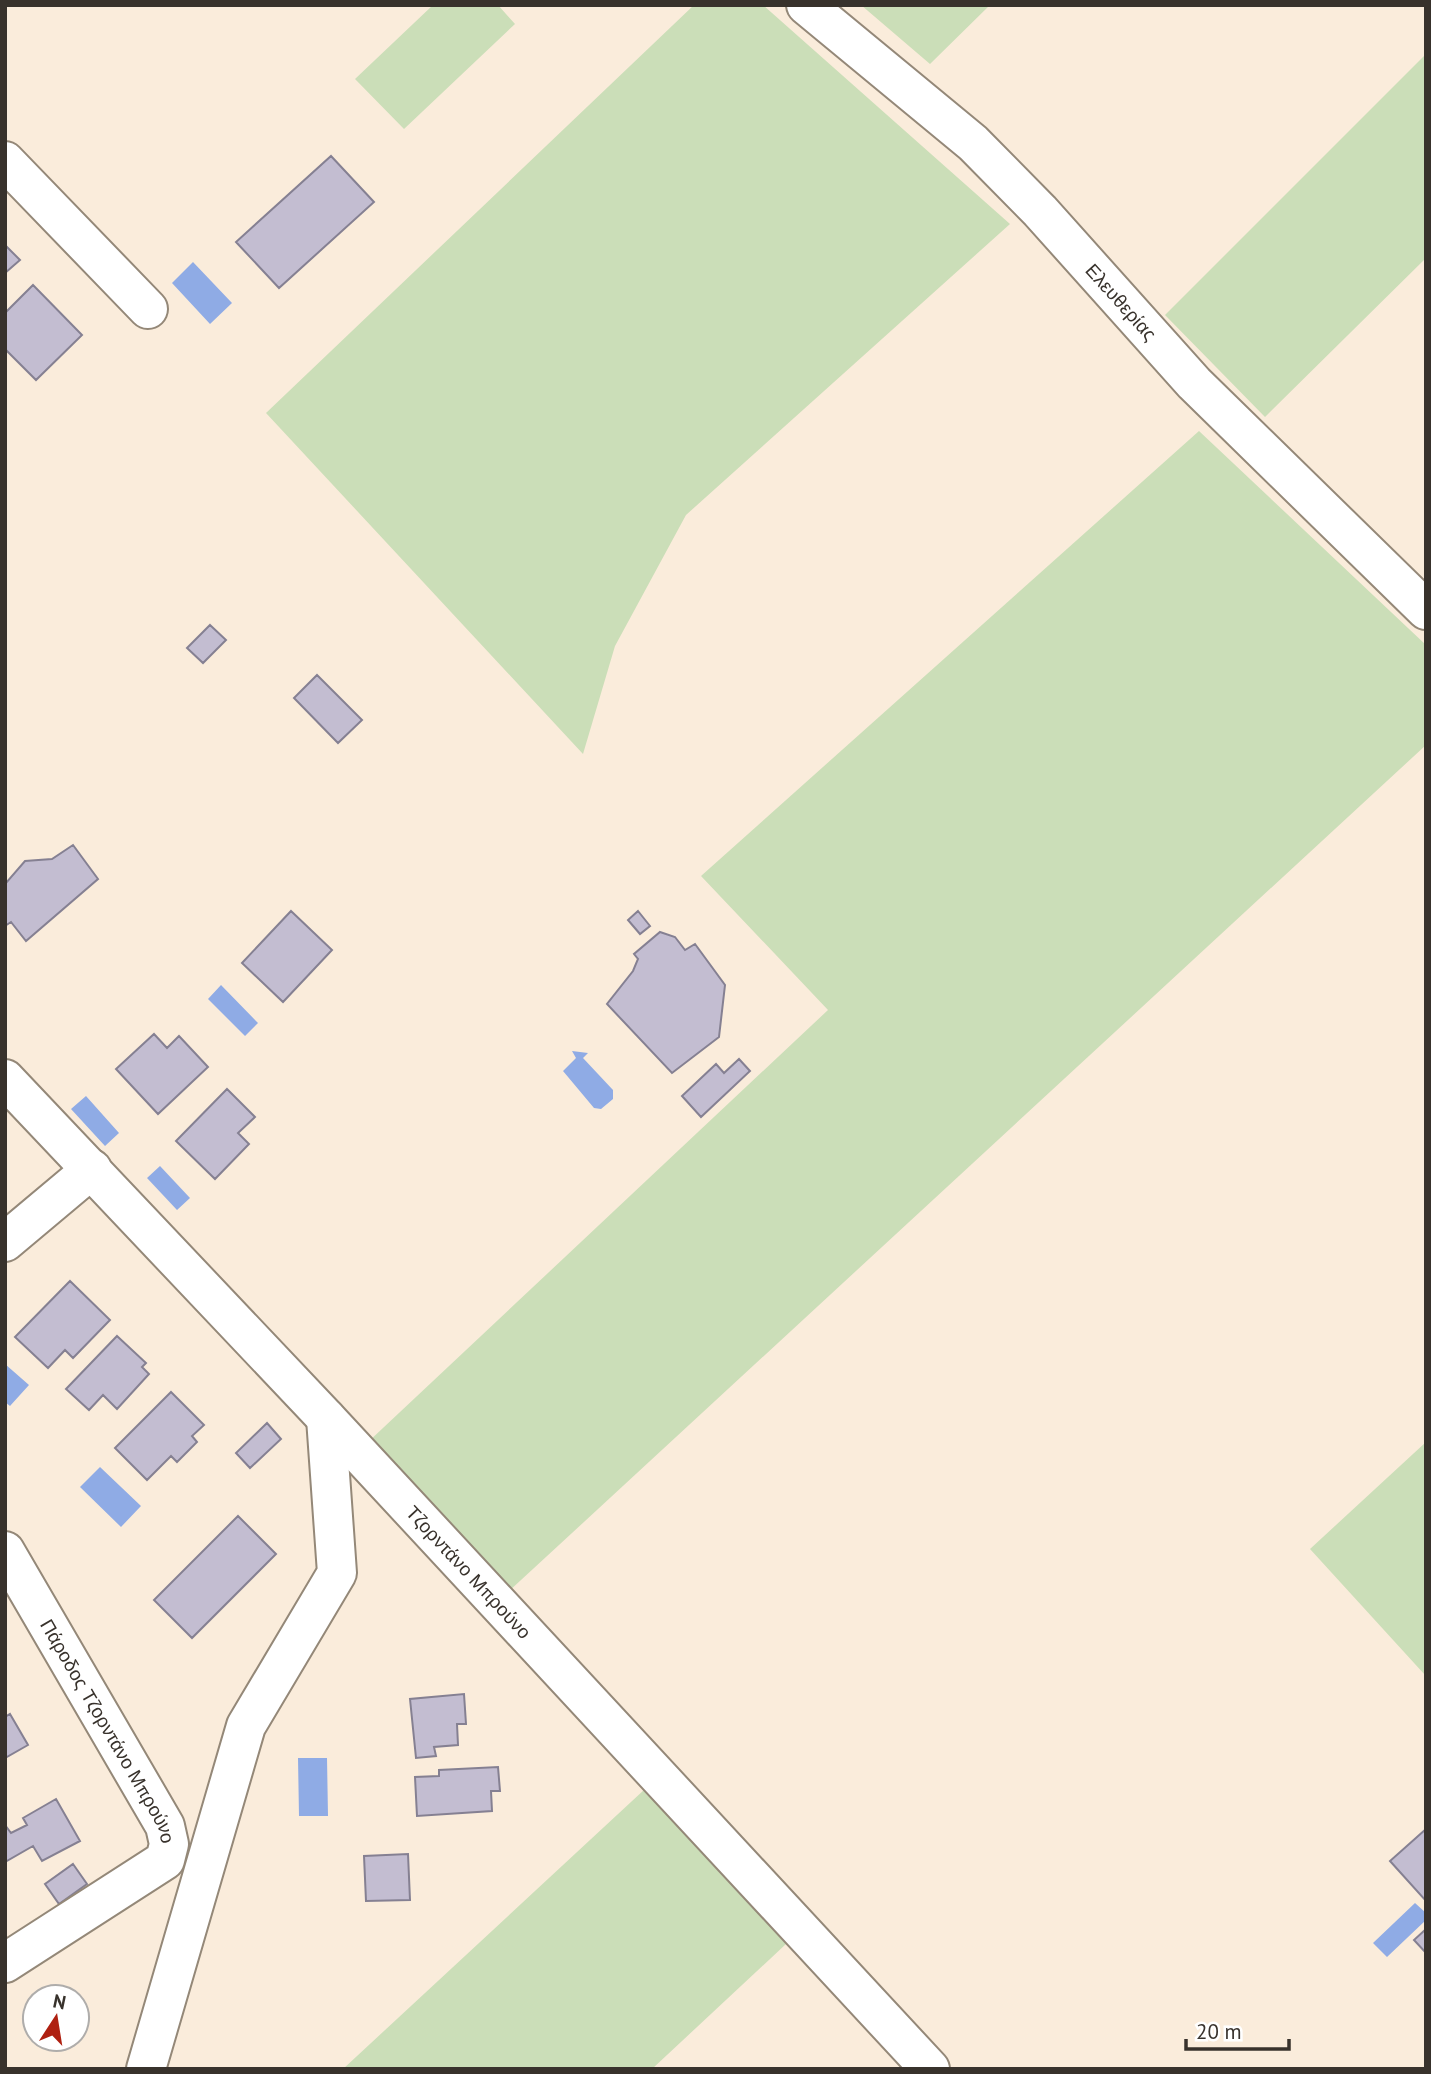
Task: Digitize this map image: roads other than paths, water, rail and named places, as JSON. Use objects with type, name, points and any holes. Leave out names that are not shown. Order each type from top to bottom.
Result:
[{"type":"street","name":"Ελευθερίας","points":[[806,5],[973,143],[1040,211],[1194,383],[1426,610]]},
{"type":"street","points":[[5,161],[148,309]]},
{"type":"street","name":"Τζορντάνο Μπρούνο","points":[[5,1079],[326,1418],[930,2069]]},
{"type":"street","points":[[5,1242],[92,1169]]},
{"type":"street","points":[[146,2069],[246,1726],[337,1573],[326,1418]]},
{"type":"street","name":"Πάροδος Τζορντάνο Μπρούνο","points":[[5,1551],[165,1826],[169,1844],[165,1860],[5,1963]]},
{"type":"water","points":[[193,262],[232,303],[210,324],[172,283]]},
{"type":"water","points":[[221,985],[258,1023],[245,1036],[208,999]]},
{"type":"water","points":[[572,1051],[588,1053],[583,1058],[613,1090],[613,1099],[601,1109],[594,1108],[563,1071],[576,1058]]},
{"type":"water","points":[[86,1096],[119,1133],[105,1146],[71,1109]]},
{"type":"water","points":[[160,1166],[190,1198],[177,1210],[147,1178]]},
{"type":"water","points":[[5,1364],[29,1385],[10,1406],[5,1402]]},
{"type":"water","points":[[100,1467],[141,1506],[121,1527],[80,1487]]},
{"type":"water","points":[[298,1758],[327,1758],[328,1816],[299,1816]]},
{"type":"water","points":[[1415,1903],[1426,1913],[1426,1920],[1387,1957],[1373,1943]]}]
